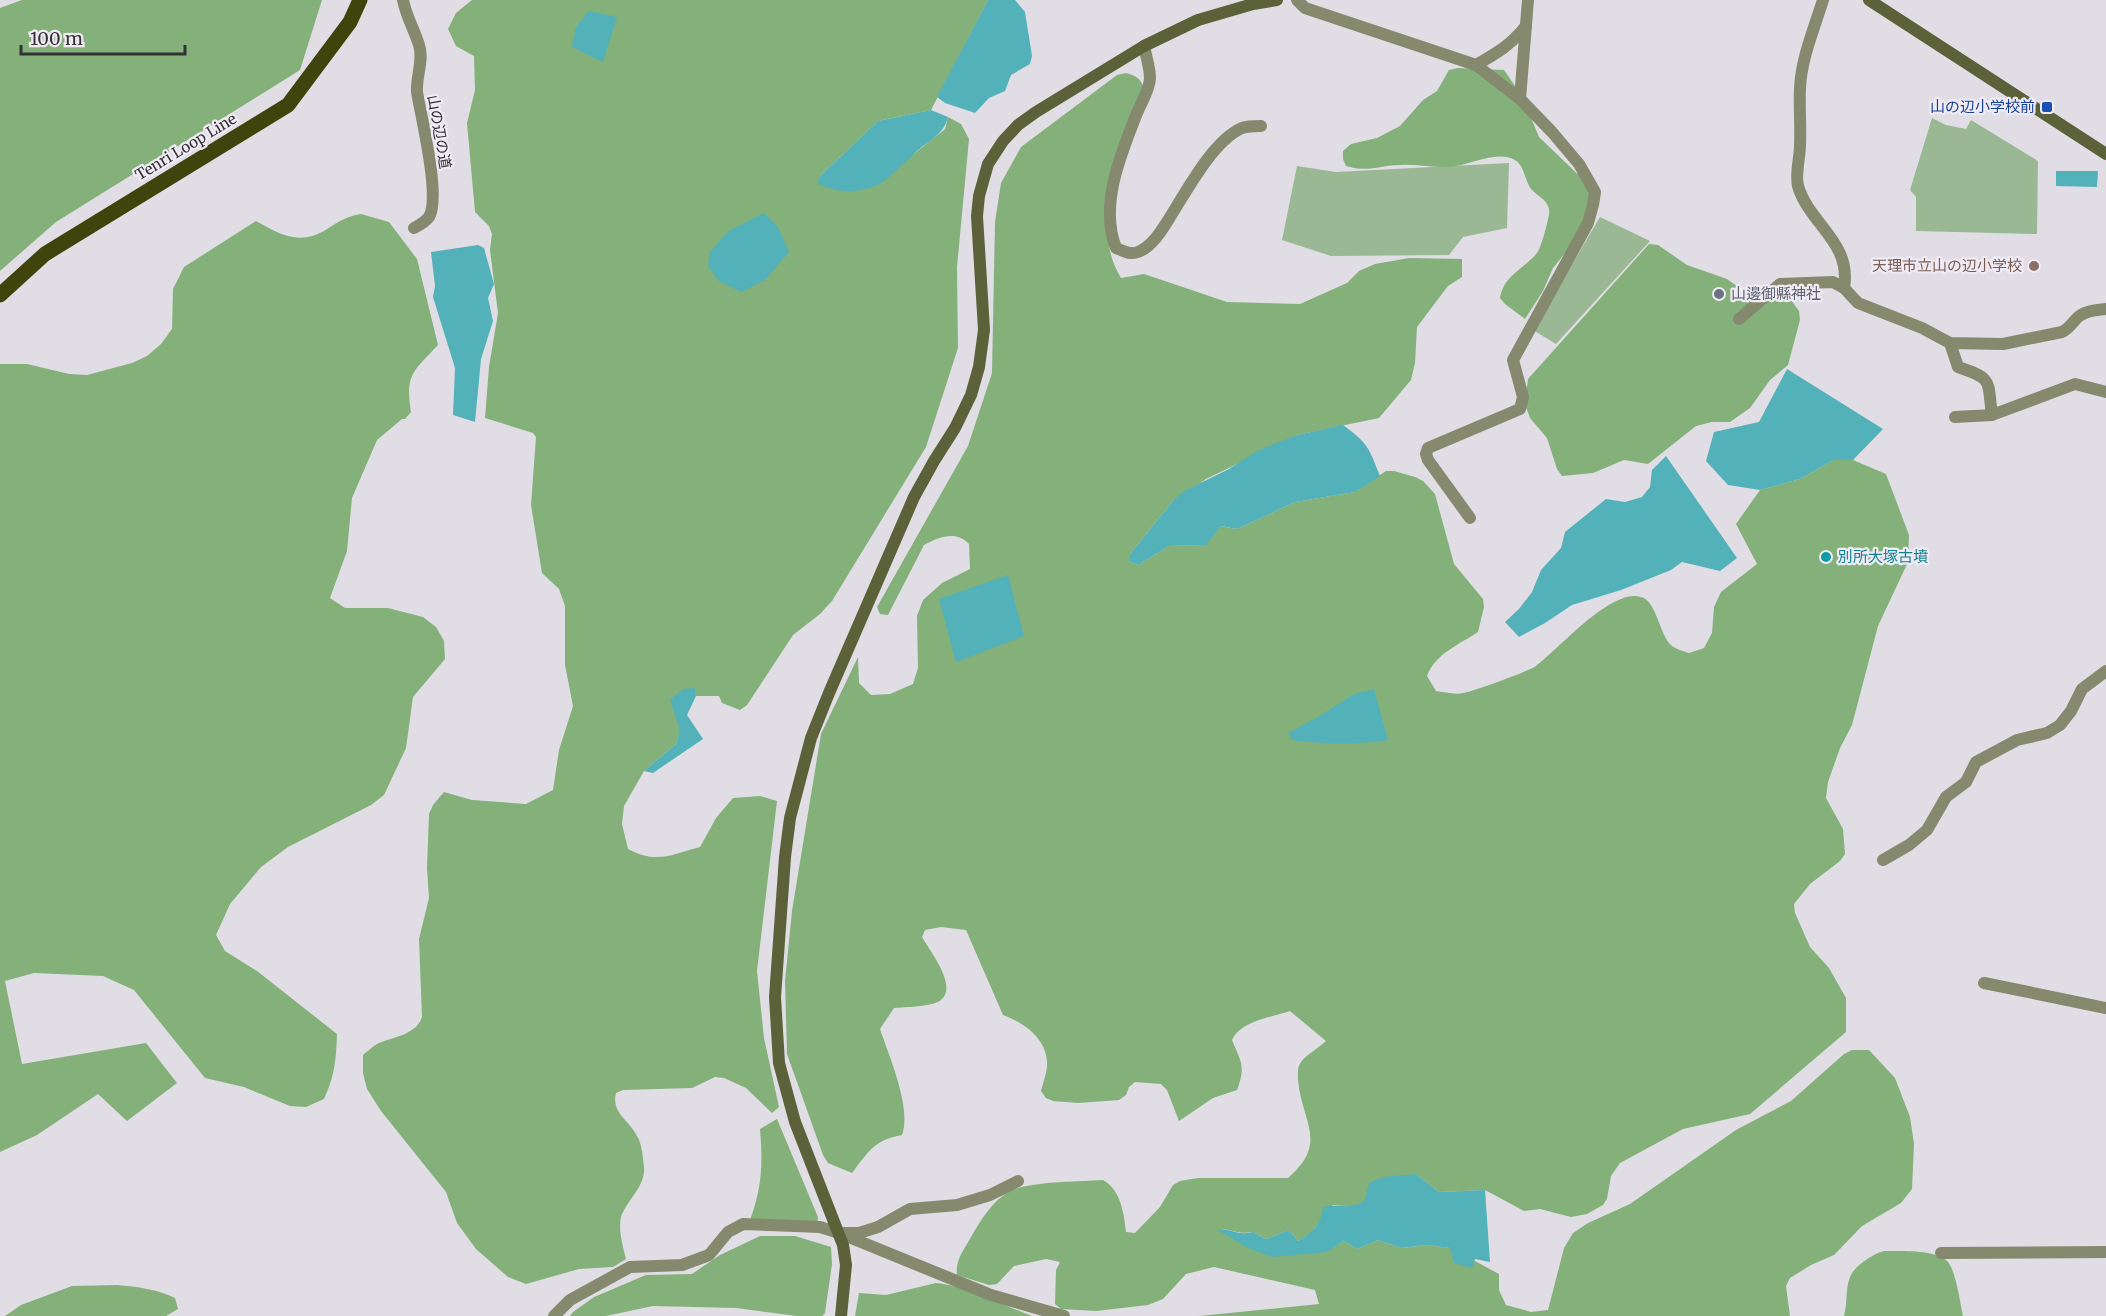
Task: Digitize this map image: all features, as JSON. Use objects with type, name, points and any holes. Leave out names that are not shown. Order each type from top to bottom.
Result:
[{"type":"main road","name":"Tenri Loop Line","points":[[0,295],[45,254],[288,105],[350,22],[360,0]]},
{"type":"street","name":"山の辺の道","points":[[403,0],[421,57],[417,92],[433,188],[430,216],[414,228]]},
{"type":"street","points":[[841,1316],[846,1265],[843,1245],[795,1122],[779,1063],[775,997],[785,857],[790,818],[811,738],[914,497],[955,428],[971,394],[979,367],[984,330],[977,216],[979,196],[988,164],[1018,125],[1144,46],[1198,20],[1253,4],[1277,0]]},
{"type":"street","points":[[1298,0],[1305,8],[1476,65],[1520,99],[1552,132],[1579,164],[1595,192],[1588,223],[1513,360],[1523,397],[1520,409],[1428,448],[1425,454],[1470,518]]},
{"type":"street","points":[[1520,99],[1528,0]]},
{"type":"street","points":[[1823,0],[1809,45],[1800,88],[1800,147],[1797,183],[1803,198],[1828,232],[1843,262],[1846,273],[1844,288]]},
{"type":"street","points":[[1869,0],[1886,5],[2106,154]]},
{"type":"street","points":[[1476,65],[1514,41],[1527,25]]},
{"type":"street","points":[[1144,46],[1150,80],[1119,168],[1110,203],[1110,234],[1116,248],[1127,253],[1137,253],[1146,248],[1159,234],[1214,151],[1229,135],[1245,127],[1261,126]]},
{"type":"street","points":[[1739,319],[1780,284],[1833,282],[1844,288],[1858,303],[1922,328],[1950,343],[2003,344],[2062,332],[2069,329],[2081,315],[2092,310],[2106,309]]},
{"type":"street","points":[[1950,343],[1958,367],[1981,375],[1986,380],[1992,415]]},
{"type":"street","points":[[1955,417],[1992,415],[2067,385],[2075,384],[2106,392]]},
{"type":"street","points":[[1883,860],[1909,845],[1927,830],[1946,797],[1966,782],[1976,762],[2017,740],[2047,733],[2060,725],[2071,711],[2082,689],[2106,671]]},
{"type":"street","points":[[1984,983],[2106,1008]]},
{"type":"street","points":[[839,1233],[859,1233],[878,1227],[910,1209],[957,1205],[990,1195],[1018,1181]]},
{"type":"street","points":[[554,1316],[570,1300],[630,1267],[682,1265],[709,1254],[728,1232],[743,1224],[820,1227],[991,1295],[1064,1316]]},
{"type":"street","points":[[1941,1253],[2106,1252]]},
{"type":"green space","points":[[22,0],[322,0],[300,70],[56,222],[0,271],[0,8]]},
{"type":"green space","points":[[472,0],[988,0],[931,110],[878,121],[820,176],[915,153],[945,129],[948,117],[961,124],[969,139],[957,267],[958,348],[926,447],[832,601],[820,614],[793,635],[747,705],[740,710],[722,703],[719,696],[696,696],[694,688],[676,744],[644,771],[624,806],[622,824],[628,849],[647,856],[664,857],[700,847],[716,818],[733,798],[760,796],[777,801],[757,971],[764,1038],[779,1107],[772,1113],[746,1088],[724,1078],[715,1077],[692,1088],[623,1090],[616,1093],[618,1111],[639,1139],[644,1167],[642,1181],[620,1222],[626,1259],[613,1267],[579,1269],[526,1284],[508,1277],[476,1249],[457,1223],[446,1192],[381,1111],[367,1089],[363,1073],[363,1055],[379,1043],[410,1031],[422,1017],[419,939],[429,898],[427,868],[429,814],[433,805],[444,792],[472,800],[526,804],[553,790],[559,750],[573,706],[565,665],[565,606],[559,589],[542,573],[531,505],[536,437],[533,433],[485,418],[489,367],[498,313],[490,250],[492,234],[489,226],[475,212],[467,123],[475,90],[474,56],[456,46],[448,29],[456,13]]},
{"type":"green space","points":[[1458,68],[1504,70],[1522,96],[1539,137],[1591,187],[1593,205],[1575,241],[1553,268],[1543,291],[1525,319],[1500,298],[1510,278],[1539,250],[1549,210],[1546,203],[1529,186],[1517,161],[1506,157],[1490,157],[1450,167],[1393,165],[1361,169],[1346,166],[1343,159],[1343,151],[1351,144],[1377,138],[1400,126],[1423,100],[1437,91],[1449,70]]},
{"type":"green space","points":[[1126,73],[1138,78],[1144,89],[1107,220],[1110,250],[1121,278],[1144,274],[1227,302],[1300,304],[1347,283],[1359,271],[1375,264],[1409,258],[1462,259],[1462,277],[1448,286],[1417,327],[1415,363],[1411,380],[1379,418],[1297,435],[1206,479],[1172,502],[1130,554],[1130,562],[1138,565],[1169,546],[1205,545],[1221,526],[1237,529],[1295,502],[1355,492],[1386,471],[1415,477],[1423,481],[1435,494],[1454,564],[1483,599],[1484,607],[1478,632],[1442,656],[1427,676],[1436,691],[1460,694],[1536,666],[1600,611],[1629,597],[1641,597],[1651,605],[1672,646],[1689,653],[1704,648],[1712,633],[1714,607],[1721,592],[1757,564],[1736,524],[1760,490],[1800,479],[1834,460],[1853,460],[1886,474],[1909,535],[1908,562],[1878,626],[1852,725],[1840,748],[1828,782],[1826,798],[1843,829],[1845,854],[1840,861],[1810,884],[1794,904],[1795,913],[1810,947],[1829,968],[1846,998],[1846,1032],[1750,1114],[1683,1129],[1620,1163],[1611,1176],[1607,1199],[1603,1205],[1587,1214],[1571,1217],[1540,1209],[1524,1211],[1485,1190],[1439,1192],[1416,1174],[1355,1207],[1333,1205],[1311,1233],[1298,1241],[1289,1230],[1266,1239],[1253,1232],[1243,1233],[1217,1229],[1326,1252],[1344,1241],[1357,1249],[1378,1240],[1401,1248],[1427,1245],[1451,1248],[1499,1274],[1499,1290],[1506,1305],[1531,1312],[1548,1310],[1564,1248],[1573,1233],[1588,1223],[1630,1204],[1736,1130],[1791,1101],[1844,1054],[1852,1050],[1869,1050],[1895,1078],[1910,1117],[1914,1144],[1912,1189],[1901,1203],[1862,1226],[1834,1255],[1790,1278],[1786,1286],[1790,1316],[1199,1316],[1319,1304],[1315,1290],[1214,1267],[1186,1274],[1163,1299],[1148,1305],[1096,1311],[1061,1309],[1055,1304],[1056,1270],[1060,1262],[1046,1259],[1014,1266],[997,1284],[989,1285],[957,1275],[957,1265],[961,1255],[992,1205],[1010,1191],[1019,1188],[1030,1185],[1103,1180],[1118,1196],[1123,1210],[1126,1232],[1135,1233],[1160,1207],[1173,1185],[1180,1181],[1198,1178],[1288,1178],[1300,1166],[1310,1143],[1310,1132],[1300,1095],[1299,1066],[1306,1056],[1326,1041],[1290,1011],[1242,1028],[1232,1040],[1242,1069],[1237,1090],[1213,1098],[1179,1121],[1167,1090],[1161,1084],[1135,1082],[1129,1087],[1126,1095],[1119,1100],[1078,1103],[1053,1101],[1046,1098],[1041,1091],[1047,1058],[1040,1041],[1028,1028],[1003,1015],[966,930],[941,927],[925,930],[922,937],[941,968],[945,978],[945,994],[941,1000],[932,1004],[894,1008],[880,1029],[902,1097],[904,1124],[902,1135],[878,1144],[867,1153],[852,1173],[828,1163],[823,1155],[787,1054],[785,981],[792,911],[821,734],[858,657],[859,683],[871,695],[890,694],[913,684],[918,668],[917,616],[923,600],[942,583],[970,569],[969,544],[959,537],[941,537],[924,545],[888,615],[880,614],[877,607],[968,446],[992,373],[995,222],[1001,183],[1021,147],[1117,75]]},
{"type":"green space","points":[[1932,118],[1946,125],[1966,129],[1971,120],[2038,161],[2037,234],[1916,231],[1916,197],[1910,190]]},
{"type":"green space","points":[[1509,163],[1507,228],[1463,237],[1449,255],[1331,256],[1282,240],[1297,166],[1336,172]]},
{"type":"green space","points":[[361,214],[389,222],[417,259],[438,345],[417,368],[410,381],[411,412],[377,440],[352,498],[347,551],[330,598],[345,608],[388,608],[423,617],[436,627],[444,641],[445,659],[413,697],[406,748],[384,795],[371,805],[288,847],[261,867],[230,904],[216,935],[225,951],[257,971],[337,1034],[334,1067],[328,1090],[324,1099],[306,1107],[290,1106],[244,1087],[205,1078],[134,990],[103,976],[34,973],[5,981],[22,1064],[146,1043],[177,1083],[127,1121],[98,1094],[37,1135],[0,1152],[0,364],[27,364],[69,374],[87,375],[132,363],[147,356],[161,344],[172,329],[173,289],[184,267],[256,221],[274,231],[299,238],[317,234],[351,216]]},
{"type":"green space","points":[[1600,217],[1650,241],[1556,344],[1533,330]]},
{"type":"green space","points":[[1649,244],[1658,245],[1687,265],[1727,279],[1754,298],[1789,297],[1799,311],[1800,320],[1788,365],[1770,380],[1750,408],[1730,422],[1712,422],[1696,426],[1648,464],[1624,460],[1593,473],[1562,476],[1557,469],[1547,438],[1530,418],[1525,404],[1528,379]]},
{"type":"green space","points":[[777,1119],[818,1217],[817,1224],[750,1220],[761,1175],[760,1129]]},
{"type":"green space","points":[[760,1236],[795,1236],[831,1247],[832,1264],[825,1313],[822,1316],[797,1316],[736,1308],[653,1306],[606,1316],[570,1316],[594,1297],[646,1275],[692,1274],[720,1255]]},
{"type":"green space","points":[[1884,1251],[1927,1253],[1948,1262],[1955,1280],[1963,1316],[1844,1316],[1847,1287],[1852,1274],[1863,1262]]},
{"type":"green space","points":[[936,1283],[972,1292],[1032,1316],[855,1316],[859,1293],[886,1295]]},
{"type":"green space","points":[[117,1285],[161,1292],[175,1298],[178,1309],[166,1316],[5,1316],[21,1305],[72,1286]]},
{"type":"water","points":[[988,0],[1015,0],[1025,12],[1032,56],[1030,64],[1011,75],[1005,91],[989,98],[975,113],[945,103],[937,97]]},
{"type":"water","points":[[589,11],[617,17],[603,62],[572,47],[576,27]]},
{"type":"water","points":[[931,110],[948,117],[943,128],[882,182],[867,189],[850,191],[825,187],[818,183],[820,176],[878,121]]},
{"type":"water","points":[[2056,171],[2098,171],[2097,187],[2056,186]]},
{"type":"water","points":[[764,213],[778,227],[789,252],[765,280],[741,292],[719,281],[708,266],[710,252],[728,231]]},
{"type":"water","points":[[478,245],[484,248],[494,284],[488,298],[493,321],[481,359],[475,422],[453,415],[455,368],[433,297],[435,286],[431,252]]},
{"type":"water","points":[[1787,369],[1883,429],[1853,460],[1834,460],[1800,479],[1760,490],[1728,485],[1706,461],[1714,432],[1759,422]]},
{"type":"water","points":[[1343,425],[1367,447],[1380,476],[1355,492],[1295,502],[1237,529],[1221,526],[1206,545],[1169,546],[1138,565],[1130,562],[1130,554],[1172,502],[1184,491],[1229,469],[1257,451],[1297,435]]},
{"type":"water","points":[[1666,456],[1737,558],[1720,571],[1682,562],[1671,570],[1621,590],[1572,605],[1519,637],[1505,622],[1532,592],[1541,570],[1561,548],[1565,532],[1606,499],[1625,502],[1642,497],[1650,487],[1652,470]]},
{"type":"water","points":[[1008,575],[1024,636],[956,662],[939,599]]},
{"type":"water","points":[[695,688],[696,696],[687,715],[703,739],[653,773],[644,771],[676,744],[680,730],[670,700],[683,689]]},
{"type":"water","points":[[1374,689],[1388,740],[1352,743],[1316,742],[1292,740],[1288,733],[1354,694]]},
{"type":"water","points":[[1416,1174],[1439,1192],[1485,1190],[1490,1262],[1475,1259],[1472,1268],[1454,1263],[1450,1248],[1427,1245],[1401,1248],[1378,1240],[1357,1249],[1344,1241],[1327,1252],[1272,1257],[1248,1248],[1216,1229],[1243,1233],[1253,1232],[1266,1239],[1289,1230],[1298,1241],[1315,1227],[1323,1207],[1354,1205],[1365,1200],[1369,1183],[1383,1177]]},
{"type":"place","name":"山の辺小学校前","points":[[2047,107]]},
{"type":"place","name":"天理市立山の辺小学校","points":[[2034,266]]},
{"type":"place","name":"山邊御縣神社","points":[[1719,294]]},
{"type":"place","name":"別所大塚古墳","points":[[1826,557]]}]
